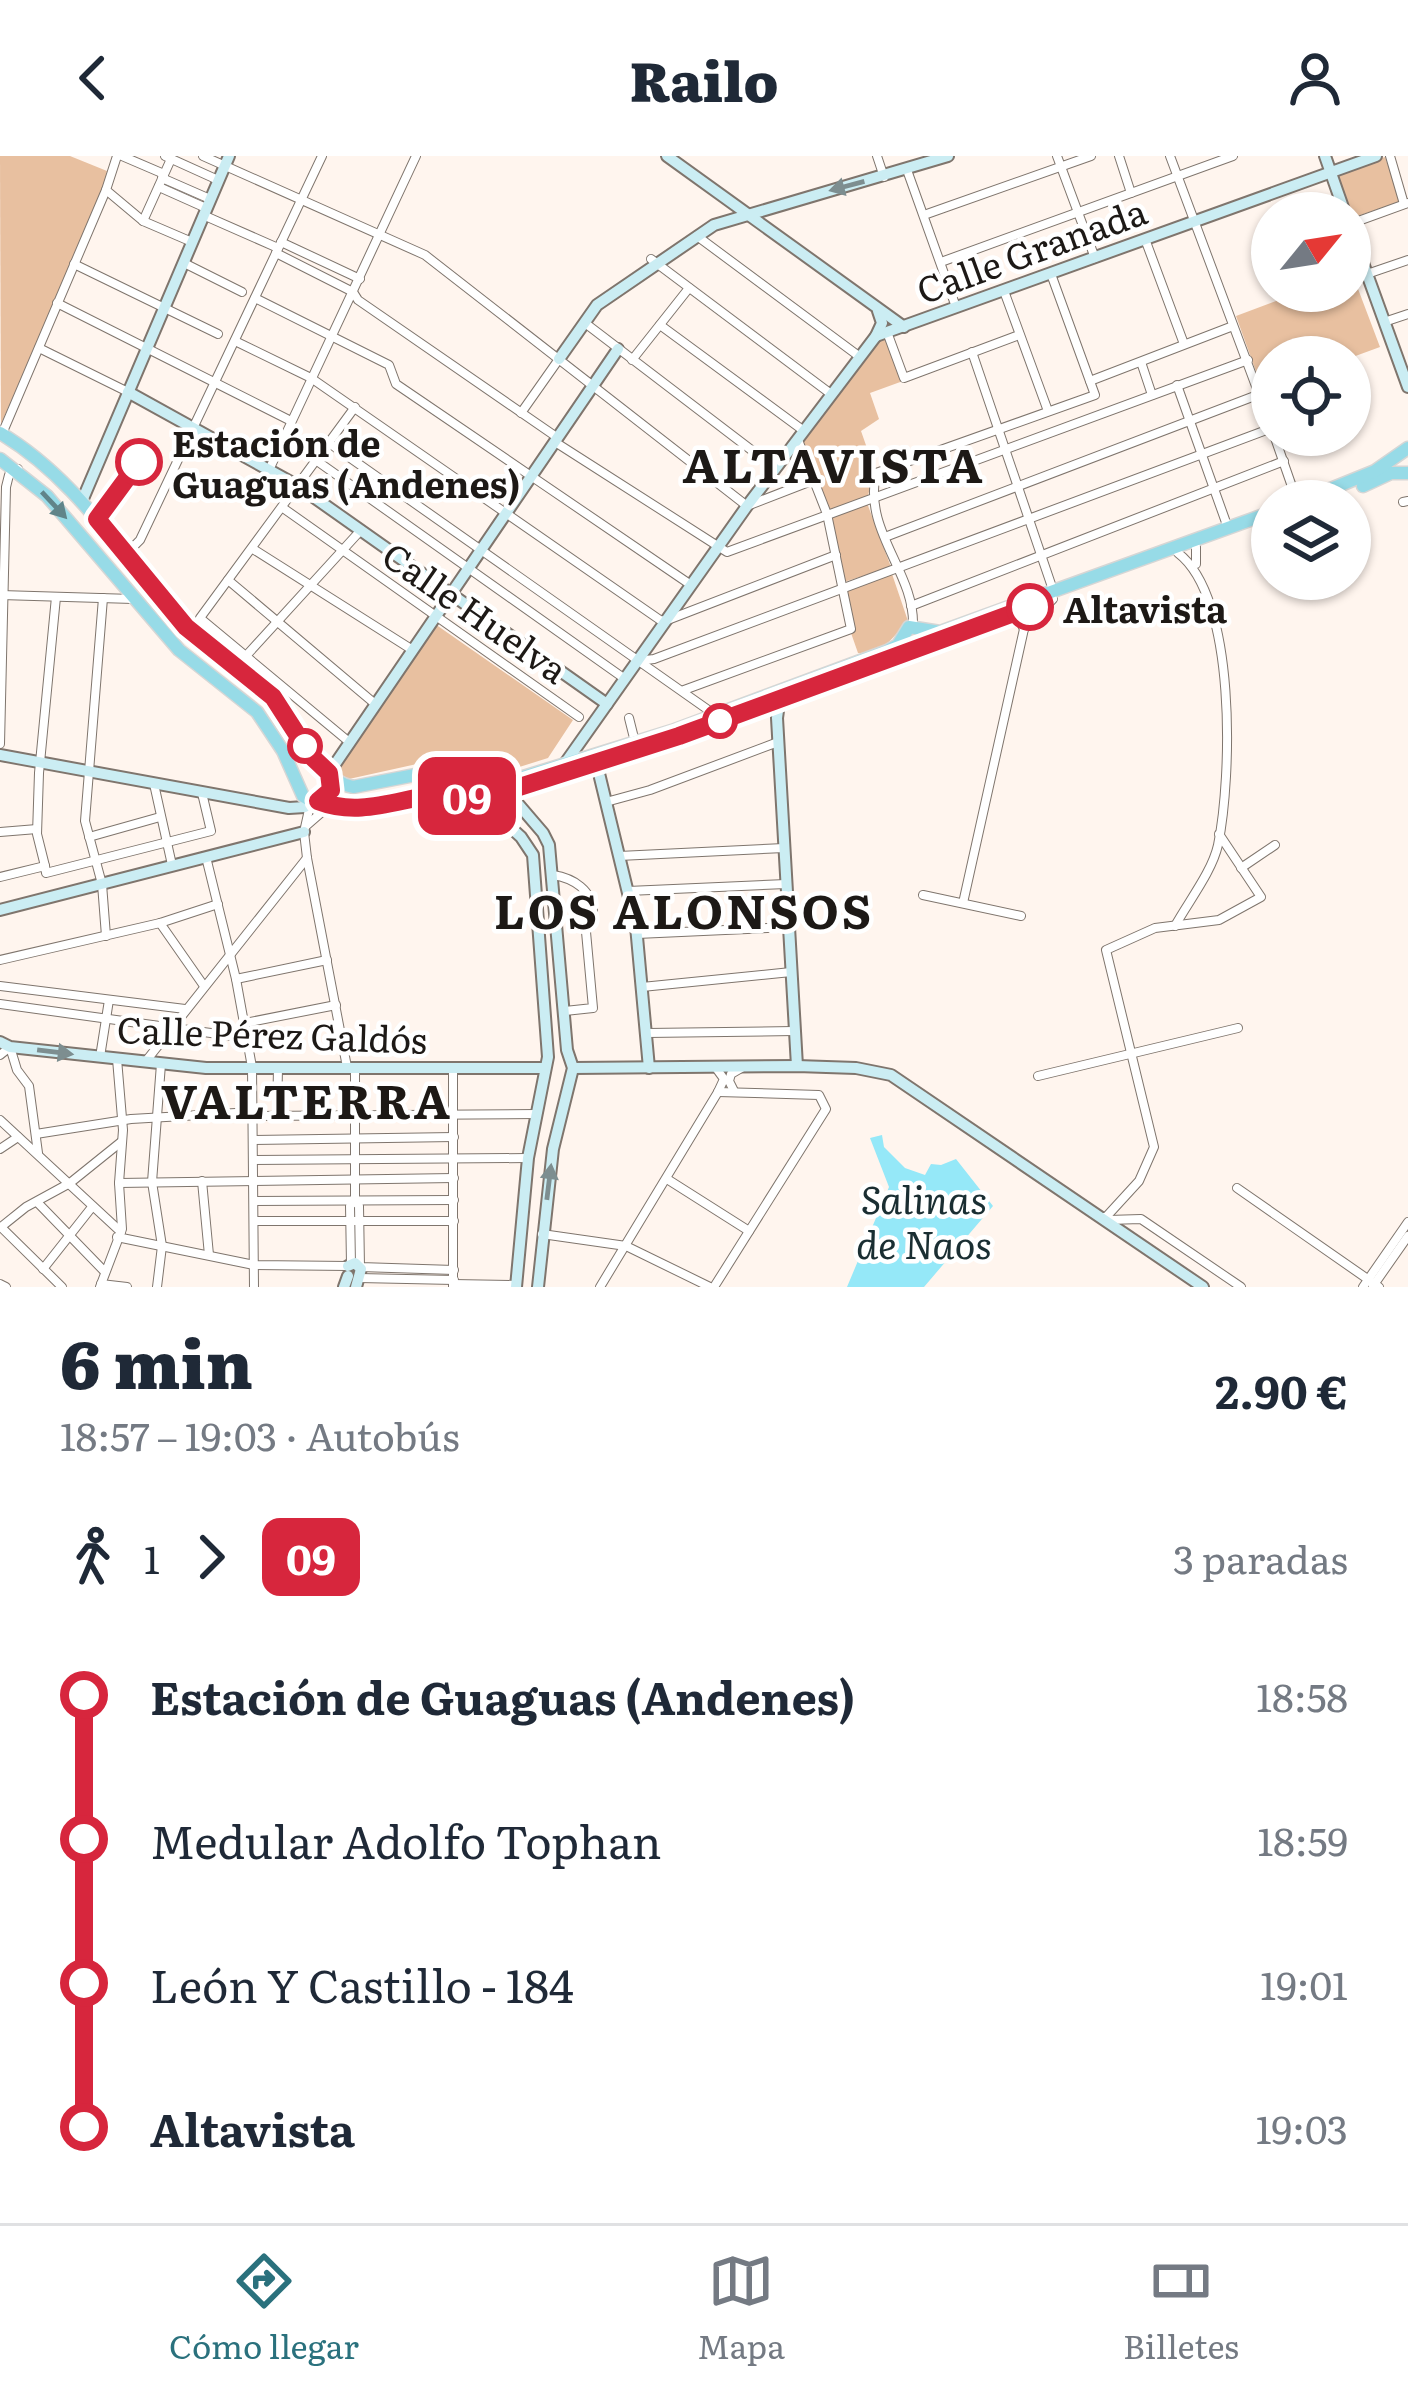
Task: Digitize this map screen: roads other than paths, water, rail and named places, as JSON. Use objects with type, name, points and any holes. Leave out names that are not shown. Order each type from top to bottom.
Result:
[{"type":"main road","points":[[1,434],[35,455],[82,501],[186,627],[273,697],[324,770],[331,790],[315,801]]},
{"type":"main road","points":[[1353,480],[1408,455]]},
{"type":"main road","points":[[0,459],[47,496],[179,650],[257,712],[283,751],[297,785],[315,801],[338,809],[448,793],[497,805],[520,778],[715,715],[915,637],[1020,620],[1053,595],[1251,522]]},
{"type":"main road","points":[[1371,481],[1391,473],[1408,473]]},
{"type":"main road","points":[[297,785],[304,769],[324,770],[353,787],[446,770],[486,775],[510,786],[764,705],[915,637],[1053,595],[1251,525]]},
{"type":"main road","points":[[482,802],[477,782],[486,775]]},
{"type":"street","points":[[1,434],[120,156],[353,292],[556,440],[728,552],[1248,360]]},
{"type":"street","points":[[203,156],[227,161],[436,262],[747,506]]},
{"type":"street","points":[[269,470],[416,156]]},
{"type":"street","points":[[667,156],[904,327]]},
{"type":"street","points":[[877,156],[884,177]]},
{"type":"street","points":[[557,357],[597,304],[699,226],[948,156]]},
{"type":"street","points":[[1057,156],[1095,258]]},
{"type":"street","points":[[924,215],[1091,156]]},
{"type":"street","points":[[1119,156],[1131,193]]},
{"type":"street","points":[[1170,156],[1251,368]]},
{"type":"street","points":[[941,262],[1233,156]]},
{"type":"street","points":[[1325,156],[1338,192]]},
{"type":"street","name":"Calle Granada","points":[[882,334],[1376,156]]},
{"type":"street","points":[[1371,218],[1406,204],[1390,156]]},
{"type":"street","points":[[143,221],[168,157],[218,180]]},
{"type":"street","points":[[121,550],[136,545],[320,157]]},
{"type":"street","points":[[82,501],[227,161]]},
{"type":"street","points":[[907,170],[957,308]]},
{"type":"street","points":[[106,188],[143,221],[192,242]]},
{"type":"street","points":[[521,413],[594,300],[695,235],[742,212]]},
{"type":"street","points":[[695,235],[860,358]]},
{"type":"street","points":[[1145,239],[1184,344]]},
{"type":"street","points":[[278,248],[360,279]]},
{"type":"street","points":[[1371,273],[1408,260]]},
{"type":"street","points":[[653,261],[832,394]]},
{"type":"street","points":[[184,263],[242,292]]},
{"type":"street","points":[[74,264],[218,334]]},
{"type":"street","points":[[915,637],[911,606],[871,499],[876,473],[1095,394],[1051,274]]},
{"type":"street","points":[[1371,285],[1408,387]]},
{"type":"street","points":[[632,360],[688,289]]},
{"type":"street","points":[[1004,291],[1048,411]]},
{"type":"street","points":[[255,298],[389,365],[396,383],[691,585]]},
{"type":"street","points":[[57,303],[291,422]]},
{"type":"street","points":[[878,311],[882,334],[904,378],[1019,335]]},
{"type":"street","points":[[1384,322],[1408,314]]},
{"type":"street","points":[[584,322],[776,468]]},
{"type":"street","points":[[660,325],[801,435],[827,514],[851,629],[682,691]]},
{"type":"street","points":[[1090,381],[1233,326]]},
{"type":"street","points":[[565,763],[747,506],[882,334]]},
{"type":"street","points":[[235,341],[311,378],[665,621]]},
{"type":"street","points":[[39,348],[298,486],[607,704]]},
{"type":"street","points":[[324,770],[618,349]]},
{"type":"street","points":[[963,903],[1020,620],[1034,619],[1053,595],[972,352]]},
{"type":"street","points":[[1141,362],[1151,395]]},
{"type":"street","points":[[1177,385],[1228,528]]},
{"type":"street","points":[[885,537],[1251,397]]},
{"type":"street","points":[[348,741],[200,618],[355,407]]},
{"type":"street","points":[[638,661],[1251,439]]},
{"type":"street","points":[[329,443],[715,715]]},
{"type":"street","points":[[1282,456],[1291,480]]},
{"type":"street","points":[[911,606],[1284,460]]},
{"type":"street","points":[[317,461],[625,679]]},
{"type":"street","points":[[0,744],[3,519],[9,475],[18,470]]},
{"type":"street","points":[[0,476],[6,487]]},
{"type":"street","points":[[747,506],[814,480]]},
{"type":"street","name":"Calle Huelva","points":[[283,508],[579,717]]},
{"type":"street","points":[[245,657],[361,530]]},
{"type":"street","points":[[1196,547],[1198,572]]},
{"type":"street","points":[[253,549],[411,649]]},
{"type":"street","points":[[1175,926],[1218,848],[1228,726],[1218,632],[1205,584],[1178,553]]},
{"type":"street","points":[[665,621],[836,555]]},
{"type":"street","points":[[228,580],[374,703]]},
{"type":"street","points":[[2,596],[133,599]]},
{"type":"street","points":[[56,597],[39,763],[37,829],[46,873],[211,831],[202,793]]},
{"type":"street","points":[[103,598],[85,821],[102,884],[106,936]]},
{"type":"street","points":[[785,697],[777,718],[797,1066]]},
{"type":"street","points":[[764,705],[777,718]]},
{"type":"street","points":[[629,718],[635,742]]},
{"type":"street","points":[[606,802],[778,742]]},
{"type":"street","points":[[0,755],[289,808],[315,801]]},
{"type":"street","points":[[596,761],[637,934],[649,1068]]},
{"type":"street","points":[[154,784],[172,865]]},
{"type":"street","points":[[289,808],[297,800],[297,785]]},
{"type":"street","points":[[510,786],[520,808],[543,832],[553,875],[570,1068],[554,1149],[538,1287]]},
{"type":"street","points":[[315,801],[304,832],[307,858],[351,1069],[355,1200],[359,1206],[352,1275]]},
{"type":"street","points":[[0,1120],[119,1234],[254,1265],[516,1286],[528,1158],[545,1067],[533,856],[482,802]]},
{"type":"street","points":[[0,910],[304,832],[322,812],[346,815],[369,808]]},
{"type":"street","points":[[88,837],[160,817]]},
{"type":"street","points":[[0,832],[37,829]]},
{"type":"street","points":[[1101,1217],[1139,1180],[1154,1147],[1106,950],[1155,928],[1219,920],[1261,897],[1219,833]]},
{"type":"street","points":[[1241,868],[1275,845]]},
{"type":"street","points":[[620,856],[784,848]]},
{"type":"street","points":[[206,857],[252,1067],[254,1287]]},
{"type":"street","points":[[145,1062],[307,858]]},
{"type":"street","points":[[0,877],[44,866]]},
{"type":"street","points":[[553,875],[582,886],[593,904],[593,913],[585,921],[593,1007],[565,1011]]},
{"type":"street","points":[[627,892],[786,884]]},
{"type":"street","points":[[923,895],[1021,916]]},
{"type":"street","points":[[0,960],[160,923],[218,904]]},
{"type":"street","points":[[160,923],[204,986]]},
{"type":"street","points":[[637,934],[788,927]]},
{"type":"street","points":[[236,979],[327,960]]},
{"type":"street","points":[[642,987],[791,972]]},
{"type":"street","points":[[0,986],[185,1010]]},
{"type":"street","points":[[100,1057],[109,1000]]},
{"type":"street","points":[[0,1004],[247,1038]]},
{"type":"street","points":[[245,1024],[336,1005]]},
{"type":"street","points":[[1038,1076],[1238,1028]]},
{"type":"street","points":[[646,1033],[794,1031]]},
{"type":"street","points":[[3,1048],[29,1086],[38,1156]]},
{"type":"street","name":"Calle Pérez Galdós","points":[[3,1048],[161,1064],[545,1067]]},
{"type":"street","points":[[545,1067],[556,1053],[570,1068]]},
{"type":"street","points":[[117,1059],[122,1123],[119,1234],[100,1286],[127,1287]]},
{"type":"street","points":[[157,1287],[162,1246],[152,1182],[161,1064]]},
{"type":"street","points":[[545,1067],[556,1083],[570,1068],[797,1066],[856,1068],[891,1075],[1203,1287]]},
{"type":"street","points":[[277,1116],[278,1068]]},
{"type":"street","points":[[453,1068],[454,1280]]},
{"type":"street","points":[[724,1069],[735,1092]]},
{"type":"street","points":[[599,1287],[718,1093],[724,1069]]},
{"type":"street","points":[[542,1234],[626,1246],[712,1287],[826,1109],[819,1094],[718,1093]]},
{"type":"street","points":[[36,1134],[157,1118],[253,1114],[537,1114]]},
{"type":"street","points":[[0,1149],[18,1137]]},
{"type":"street","points":[[253,1140],[454,1137]]},
{"type":"street","points":[[56,1285],[2,1231],[26,1207],[68,1184],[122,1141]]},
{"type":"street","points":[[253,1160],[528,1158]]},
{"type":"street","points":[[119,1183],[454,1178]]},
{"type":"street","points":[[667,1179],[749,1231]]},
{"type":"street","points":[[202,1181],[209,1255]]},
{"type":"street","points":[[1237,1188],[1371,1285]]},
{"type":"street","points":[[254,1201],[454,1200]]},
{"type":"street","points":[[38,1203],[105,1272]]},
{"type":"street","points":[[44,1269],[92,1207]]},
{"type":"street","points":[[1101,1217],[1124,1222],[1141,1219],[1241,1287]]},
{"type":"street","points":[[254,1222],[454,1221]]},
{"type":"street","points":[[1371,1285],[1408,1222]]},
{"type":"street","points":[[1135,1240],[1136,1224],[1149,1224]]},
{"type":"street","points":[[1371,1285],[1408,1236]]},
{"type":"water","name":"Salinas de Naos","points":[[882,1135],[884,1147],[905,1168],[925,1175],[931,1164],[956,1159],[993,1206],[924,1287],[847,1287],[889,1187],[870,1138]]},
{"type":"place","name":"Estación de Guaguas (Andenes)","points":[[139,462]]},
{"type":"place","name":"Altavista","points":[[1030,607]]},
{"type":"district","name":"ALTAVISTA","points":[[834,462]]},
{"type":"district","name":"LOS ALONSOS","points":[[684,908]]},
{"type":"district","name":"VALTERRA","points":[[307,1098]]}]
